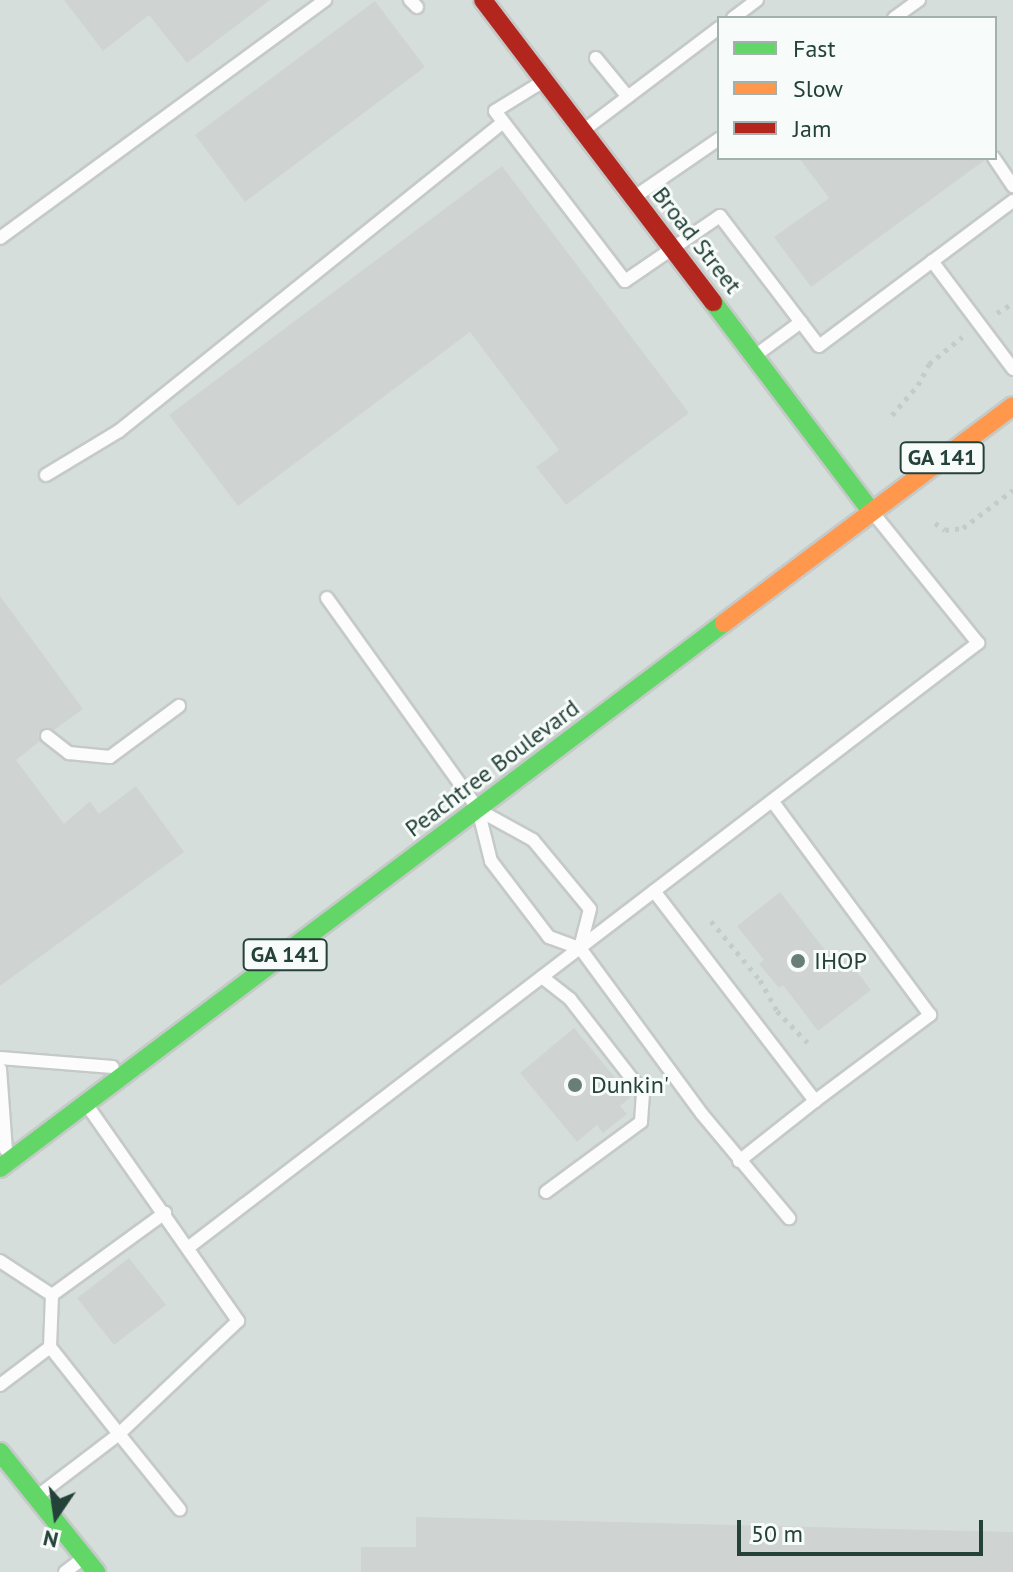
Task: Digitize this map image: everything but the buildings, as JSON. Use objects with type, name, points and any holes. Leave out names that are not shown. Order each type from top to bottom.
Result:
[{"type":"main road","name":"Broad Street","points":[[483,0],[542,82],[756,355],[871,511]]},
{"type":"main road","name":"Peachtree Boulevard","points":[[4,1166],[1013,406]]},
{"type":"main road","points":[[0,1452],[90,1565]]},
{"type":"lane","points":[[0,238],[325,0]]},
{"type":"lane","points":[[736,16],[757,0]]},
{"type":"lane","points":[[899,16],[919,0]]},
{"type":"lane","points":[[581,132],[717,30]]},
{"type":"lane","points":[[596,58],[628,97]]},
{"type":"lane","points":[[542,82],[495,111],[625,281],[720,216],[819,346],[1013,201]]},
{"type":"lane","points":[[46,475],[119,431],[503,122]]},
{"type":"lane","points":[[633,198],[717,140]]},
{"type":"lane","points":[[995,160],[1013,186]]},
{"type":"lane","points":[[932,261],[1013,369]]},
{"type":"lane","points":[[756,355],[801,322]]},
{"type":"lane","points":[[189,1247],[978,643],[871,511]]},
{"type":"lane","points":[[327,598],[478,809],[491,861],[549,937],[580,948],[739,1161],[789,1218]]},
{"type":"lane","points":[[47,736],[69,753],[110,757],[179,706]]},
{"type":"lane","points":[[739,1161],[930,1015],[772,801]]},
{"type":"lane","points":[[478,809],[533,840],[590,909],[580,948]]},
{"type":"lane","points":[[654,891],[815,1101]]},
{"type":"lane","points":[[542,977],[570,999],[643,1093],[641,1122],[546,1192]]},
{"type":"lane","points":[[0,1058],[136,1068]]},
{"type":"lane","points":[[0,1069],[4,1166]]},
{"type":"lane","points":[[36,1497],[119,1434],[238,1321],[87,1105]]},
{"type":"lane","points":[[52,1295],[165,1213]]},
{"type":"lane","points":[[0,1261],[52,1295]]},
{"type":"lane","points":[[52,1295],[50,1347],[180,1510]]},
{"type":"lane","points":[[0,1385],[50,1347]]},
{"type":"lane","points":[[65,1572],[90,1565]]},
{"type":"path","points":[[1002,309],[1013,303]]},
{"type":"path","points":[[892,415],[918,385],[929,364],[959,339]]},
{"type":"path","points":[[935,523],[945,530],[963,528],[1013,490]]},
{"type":"path","points":[[711,921],[760,980],[777,1011],[810,1045]]},
{"type":"shaded area","points":[[0,0],[1013,0],[1013,1572],[0,1572]]},
{"type":"traffic: fast","points":[[713,302],[871,511]]},
{"type":"traffic: fast","points":[[0,1168],[724,623]]},
{"type":"traffic: fast","points":[[0,1452],[96,1572]]},
{"type":"traffic: slow","points":[[724,623],[1013,406]]},
{"type":"traffic: jam","points":[[483,0],[713,302]]},
{"type":"place","name":"IHOP","points":[[798,961]]},
{"type":"place","name":"Dunkin'","points":[[575,1085]]}]
